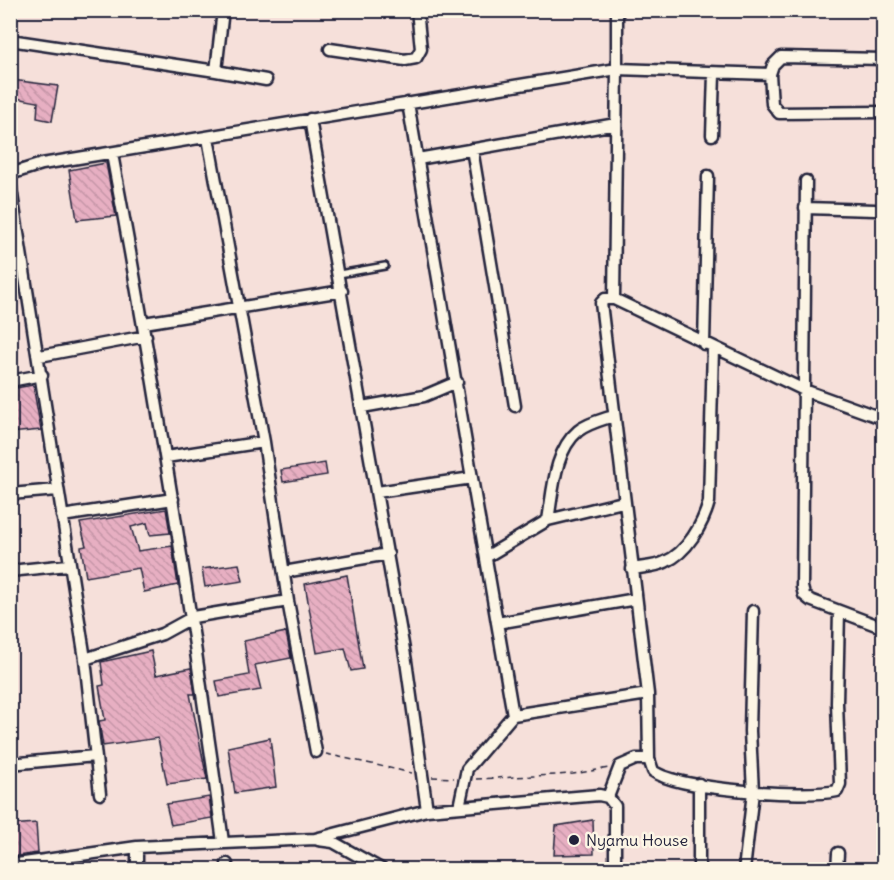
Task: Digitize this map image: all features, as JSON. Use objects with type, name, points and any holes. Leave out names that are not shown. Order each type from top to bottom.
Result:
[{"type":"street","points":[[216,71],[223,10]]},
{"type":"street","points":[[330,49],[405,60],[416,58],[421,49],[417,10]]},
{"type":"street","points":[[614,299],[617,10]]},
{"type":"street","points":[[10,40],[266,80]]},
{"type":"street","points":[[884,58],[781,57],[773,65],[770,74],[772,104],[774,110],[779,113],[884,112]]},
{"type":"street","points":[[10,174],[42,164],[617,69],[714,74],[770,74]]},
{"type":"street","points":[[712,135],[714,74]]},
{"type":"street","points":[[408,103],[513,715]]},
{"type":"street","points":[[310,119],[388,554],[427,810]]},
{"type":"street","points":[[418,159],[616,124]]},
{"type":"street","points":[[208,138],[264,442],[288,601],[316,752]]},
{"type":"street","points":[[472,149],[515,406]]},
{"type":"street","points":[[112,154],[144,322],[173,499],[223,842]]},
{"type":"street","points":[[632,569],[663,563],[675,557],[685,548],[709,502],[708,176]]},
{"type":"street","points":[[806,181],[801,587],[804,595],[810,600],[884,628]]},
{"type":"street","points":[[10,182],[40,356],[68,565],[85,659],[100,794]]},
{"type":"street","points":[[806,208],[874,210]]},
{"type":"street","points":[[144,322],[342,291]]},
{"type":"street","points":[[839,611],[837,703],[839,788],[833,792],[753,792],[699,784],[653,771],[649,759],[648,694],[601,309],[605,299],[614,299],[804,390],[884,419]]},
{"type":"street","points":[[40,356],[146,336]]},
{"type":"street","points":[[10,381],[42,375]]},
{"type":"street","points":[[362,406],[424,396],[457,382]]},
{"type":"street","points":[[548,520],[556,474],[570,439],[591,423],[613,416]]},
{"type":"street","points":[[166,457],[264,442]]},
{"type":"street","points":[[377,492],[472,478]]},
{"type":"street","points":[[10,494],[57,490]]},
{"type":"street","points":[[62,516],[173,499]]},
{"type":"street","points":[[486,557],[548,520],[623,502]]},
{"type":"street","points":[[284,572],[388,554]]},
{"type":"street","points":[[10,571],[68,565]]},
{"type":"street","points":[[497,623],[636,599]]},
{"type":"street","points":[[85,659],[162,634],[192,617],[288,601]]},
{"type":"street","points":[[744,870],[753,792],[750,731],[753,612]]},
{"type":"street","points":[[459,807],[467,769],[513,715],[648,694]]},
{"type":"street","points":[[10,764],[95,756]]},
{"type":"street","points":[[608,797],[620,766],[627,761],[649,759]]},
{"type":"street","points":[[699,784],[699,870]]},
{"type":"street","points":[[10,865],[137,847],[315,839],[427,810],[599,795],[608,797],[615,806],[615,870]]},
{"type":"street","points":[[315,839],[333,843],[383,870]]},
{"type":"street","points":[[137,847],[137,870]]},
{"type":"street","points":[[837,870],[838,853]]},
{"type":"lane","points":[[339,274],[385,266]]},
{"type":"building","points":[[12,80],[58,86],[52,121],[37,118],[38,102],[10,97]]},
{"type":"building","points":[[106,163],[116,216],[77,220],[69,170]]},
{"type":"building","points":[[33,385],[41,430],[10,433],[10,389]]},
{"type":"building","points":[[325,463],[327,475],[283,482],[281,470]]},
{"type":"building","points":[[166,509],[170,533],[150,535],[147,523],[131,527],[138,551],[172,546],[178,585],[144,592],[139,568],[86,577],[81,547],[86,546],[80,523]]},
{"type":"building","points":[[239,564],[243,581],[205,587],[202,569]]},
{"type":"building","points":[[347,575],[363,669],[351,671],[345,648],[317,653],[305,584]]},
{"type":"building","points":[[286,632],[291,658],[255,665],[261,690],[219,697],[216,681],[249,675],[244,641]]},
{"type":"building","points":[[151,651],[156,675],[191,668],[195,694],[190,694],[207,779],[167,784],[158,738],[103,746],[99,721],[105,720],[99,686],[104,685],[101,662]]},
{"type":"building","points":[[270,738],[276,787],[235,793],[228,747]]},
{"type":"building","points":[[209,797],[212,818],[171,825],[166,804]]},
{"type":"building","name":"Nyamu House","points":[[593,820],[594,854],[554,855],[556,826]]},
{"type":"building","points":[[36,823],[38,853],[10,857],[10,825]]},
{"type":"place","name":"Nyamu House","points":[[574,840]]}]
